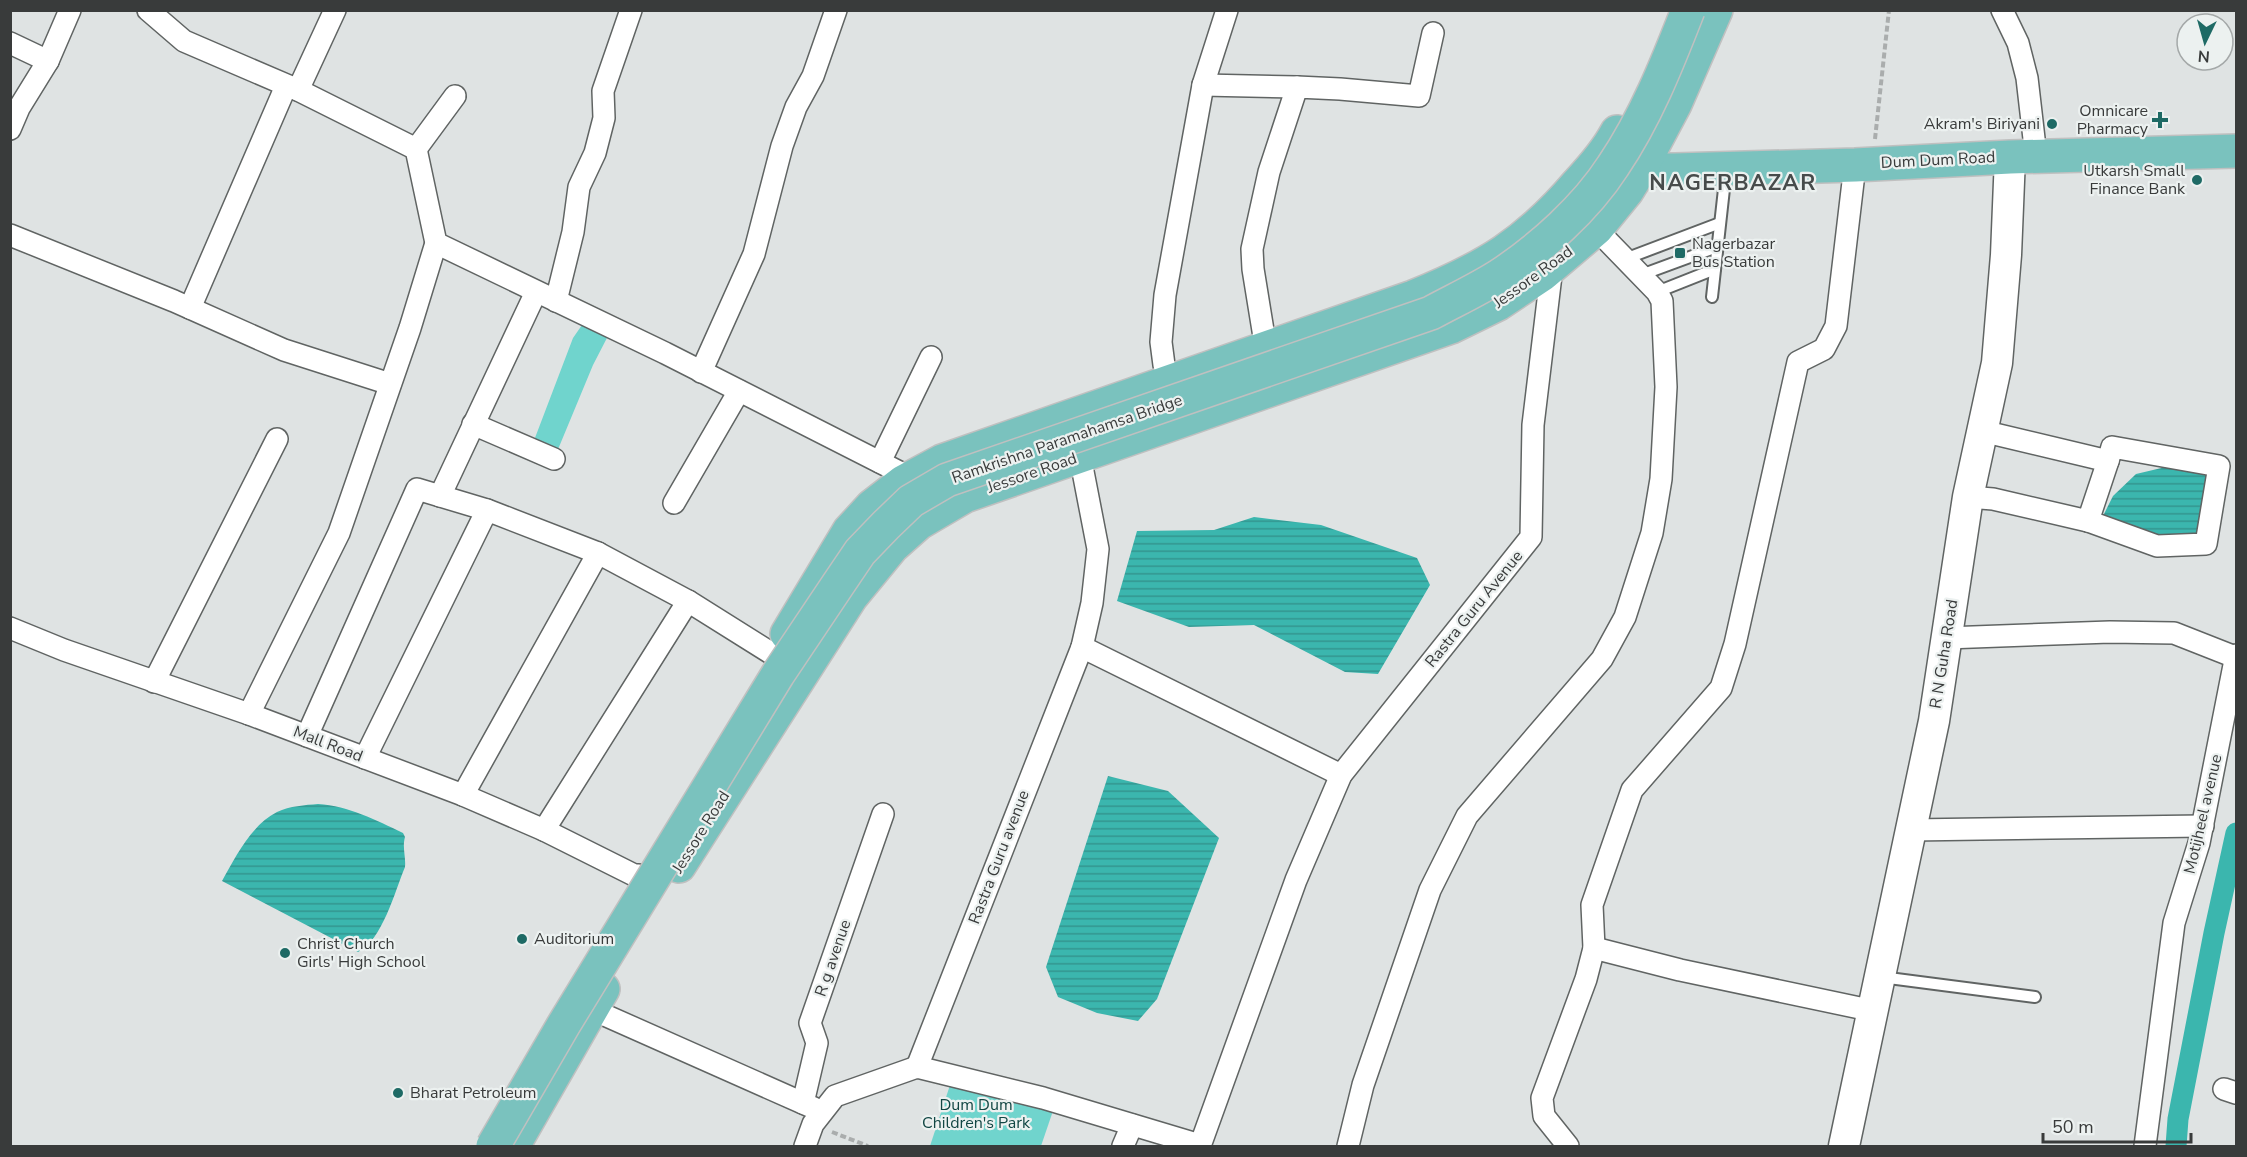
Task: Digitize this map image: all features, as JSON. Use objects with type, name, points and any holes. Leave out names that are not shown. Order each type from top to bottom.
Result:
[{"type":"main road","name":"Jessore Road","points":[[477,1146],[849,531],[873,506],[911,478],[942,461],[1413,297],[1458,279],[1496,258],[1528,235],[1556,209],[1604,153],[1644,80],[1672,10]]},
{"type":"main road","name":"Ramkrishna Paramahamsa Bridge","points":[[493,1146],[564,1024],[778,674],[860,552],[885,525],[911,501],[947,480],[1431,313],[1499,276],[1546,240],[1588,197],[1613,167],[1646,109],[1688,10]]},
{"type":"main road","name":"Jessore Road","points":[[513,1146],[591,1009],[679,865],[851,597],[892,547],[919,523],[965,496],[1451,327],[1498,304],[1552,267],[1596,229],[1627,191],[1641,170],[1675,104],[1716,10]]},
{"type":"main road","name":"Dum Dum Road","points":[[1641,170],[1863,164],[2023,156],[2236,151]]},
{"type":"main road","points":[[1604,153],[1641,170]]},
{"type":"street","points":[[10,129],[19,108],[48,61],[70,10]]},
{"type":"street","points":[[148,10],[184,41],[292,88],[416,148]]},
{"type":"street","points":[[190,308],[292,88],[335,10]]},
{"type":"street","points":[[555,301],[573,232],[579,187],[595,153],[604,118],[603,90],[631,10]]},
{"type":"street","points":[[700,372],[754,254],[782,146],[796,107],[813,76],[836,10]]},
{"type":"street","points":[[1172,382],[1164,365],[1161,342],[1165,295],[1203,85],[1227,10]]},
{"type":"street","points":[[2002,10],[2018,43],[2027,78],[2023,156]]},
{"type":"street","points":[[1203,85],[1340,89],[1419,96],[1433,33]]},
{"type":"street","points":[[10,43],[48,61]]},
{"type":"street","points":[[1266,349],[1252,249],[1269,172],[1297,87]]},
{"type":"street","points":[[249,714],[339,533],[390,384],[436,243],[416,148],[454,96]]},
{"type":"street","name":"R N Guha Road","points":[[1844,1146],[1934,721],[1968,497],[1997,363],[2023,156]]},
{"type":"street","points":[[1569,1146],[1544,1116],[1542,1098],[1586,979],[1594,948],[1592,905],[1632,790],[1721,688],[1735,644],[1798,362],[1824,350],[1836,326],[1863,164]]},
{"type":"street","points":[[1348,1146],[1363,1085],[1430,890],[1467,816],[1602,659],[1625,617],[1652,533],[1661,479],[1666,387],[1664,312],[1657,292],[1596,229]]},
{"type":"street","points":[[1528,235],[1552,267]]},
{"type":"street","points":[[10,236],[190,308],[284,350],[390,384]]},
{"type":"street","points":[[436,243],[911,478],[941,510]]},
{"type":"street","name":"Rastra Guru Avenue","points":[[1200,1146],[1296,880],[1341,775],[1531,537],[1533,425],[1552,267]]},
{"type":"street","points":[[440,496],[536,292]]},
{"type":"street","points":[[880,462],[931,357]]},
{"type":"street","points":[[674,503],[739,391]]},
{"type":"street","points":[[473,424],[554,459]]},
{"type":"street","points":[[1982,431],[2108,461]]},
{"type":"street","points":[[154,682],[277,439]]},
{"type":"street","points":[[1968,497],[1993,499],[2088,521],[2157,546],[2206,544],[2219,466],[2112,447],[2088,521]]},
{"type":"street","name":"Rastra Guru avenue","points":[[917,1067],[1082,647],[1092,603],[1098,549],[1080,456]]},
{"type":"street","points":[[307,736],[417,489],[488,510],[598,553],[688,601],[774,656]]},
{"type":"street","points":[[364,758],[488,510]]},
{"type":"street","points":[[463,795],[598,553]]},
{"type":"street","points":[[544,830],[688,601]]},
{"type":"street","name":"Mall Road","points":[[10,628],[154,682],[249,714],[463,795],[544,830],[634,875],[639,875]]},
{"type":"street","points":[[1946,638],[2110,632],[2174,633],[2236,656]]},
{"type":"street","points":[[1082,647],[1341,775]]},
{"type":"street","name":"Motijheel avenue","points":[[2145,1146],[2174,923],[2203,826],[2236,656]]},
{"type":"street","name":"R g avenue","points":[[802,1103],[817,1043],[810,1023],[883,814]]},
{"type":"street","points":[[1911,830],[2203,826]]},
{"type":"street","points":[[1594,948],[1680,970],[1874,1011]]},
{"type":"street","points":[[591,1009],[802,1103],[818,1118]]},
{"type":"street","points":[[805,1146],[818,1118],[835,1096],[917,1067],[1042,1098],[1200,1146]]},
{"type":"street","points":[[1123,1146],[1132,1125]]},
{"type":"lane","points":[[1713,297],[1726,168]]},
{"type":"lane","points":[[1625,259],[1720,224]]},
{"type":"lane","points":[[1641,275],[1718,247]]},
{"type":"lane","points":[[1657,292],[1715,269]]},
{"type":"lane","points":[[1881,977],[2035,997]]},
{"type":"path","points":[[1863,164],[1889,10]]},
{"type":"path","points":[[818,1118],[868,1146]]},
{"type":"green space","points":[[581,317],[609,334],[593,365],[554,459],[530,451],[573,338],[582,325]]},
{"type":"green space","name":"Dum Dum Children's Park","points":[[953,1076],[1056,1102],[1041,1146],[930,1146]]},
{"type":"shaded area","points":[[2206,463],[2211,519],[2190,544],[2104,521],[2104,514],[2113,496],[2136,474],[2170,466]]},
{"type":"shaded area","points":[[1254,517],[1321,525],[1417,558],[1430,585],[1378,674],[1345,672],[1254,625],[1189,627],[1117,601],[1137,531],[1214,530]]},
{"type":"shaded area","points":[[1108,776],[1168,791],[1219,838],[1157,999],[1138,1021],[1097,1013],[1058,997],[1046,967]]},
{"type":"shaded area","points":[[318,804],[362,814],[403,833],[405,837],[405,867],[392,902],[381,927],[366,946],[358,952],[222,881],[232,862],[259,825],[287,808]]},
{"type":"waterway","points":[[2176,1146],[2178,1119],[2236,833]]},
{"type":"place","name":"Omnicare Pharmacy","points":[[2160,120]]},
{"type":"place","name":"Akram's Biriyani","points":[[2052,124]]},
{"type":"place","name":"Utkarsh Small Finance Bank","points":[[2197,180]]},
{"type":"place","name":"Nagerbazar Bus Station","points":[[1680,253]]},
{"type":"place","name":"Auditorium","points":[[522,939]]},
{"type":"place","name":"Christ Church Girls' High School","points":[[285,953]]},
{"type":"place","name":"Bharat Petroleum","points":[[398,1093]]},
{"type":"district","name":"NAGERBAZAR","points":[[1733,183]]}]
